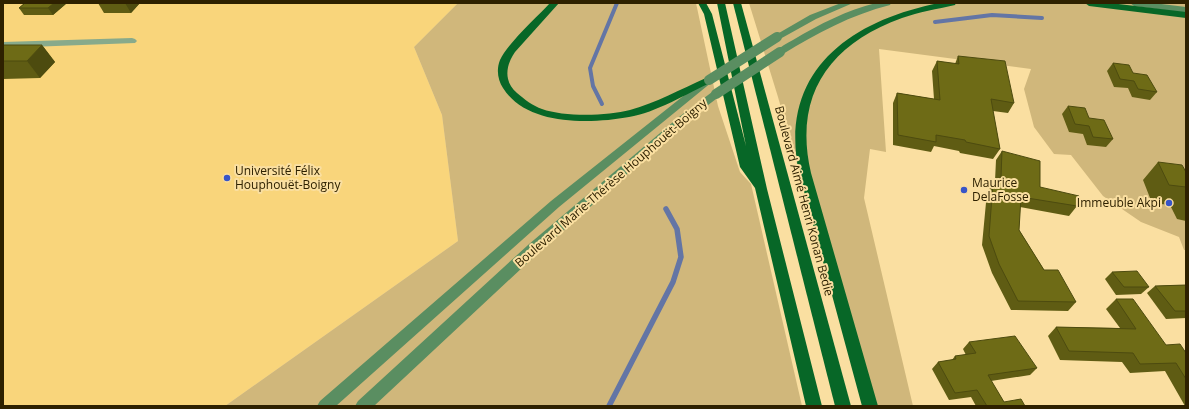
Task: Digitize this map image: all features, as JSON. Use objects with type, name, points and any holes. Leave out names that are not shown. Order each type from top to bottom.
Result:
[{"type":"highway","points":[[556,3],[512,50],[505,60],[502,71],[504,82],[511,93],[522,102],[540,112],[581,120],[628,114],[645,109],[709,80]]},
{"type":"highway","points":[[702,3],[708,14],[746,167],[761,189]]},
{"type":"highway","points":[[721,3],[761,189],[814,406]]},
{"type":"highway","points":[[870,406],[808,186],[800,132],[803,111],[808,91],[828,60],[851,40],[868,28],[899,15],[931,6],[952,3]]},
{"type":"highway","points":[[1089,3],[1186,15]]},
{"type":"highway","name":"Boulevard Aimé Henri Konan Bedie","points":[[737,4],[843,406]]},
{"type":"main road","name":"Boulevard Marie-Thérèse Houphouët-Boigny","points":[[325,406],[555,204],[709,80],[777,37],[813,17],[849,3]]},
{"type":"main road","name":"Boulevard Marie-Thérèse Houphouët-Boigny","points":[[363,406],[533,249],[683,119],[716,94],[813,31],[838,18],[859,10],[887,3]]},
{"type":"main road","points":[[1134,3],[1186,10]]},
{"type":"street","points":[[3,45],[132,41]]},
{"type":"shaded area","name":"Université Félix Houphouët-Boigny","points":[[3,3],[458,3],[414,47],[442,115],[458,241],[225,406],[3,406]]},
{"type":"shaded area","points":[[458,3],[696,3],[718,106],[740,172],[751,184],[802,406],[225,406],[458,241],[442,115],[414,47]]},
{"type":"shaded area","points":[[749,3],[1186,3],[1186,250],[1184,250],[1179,237],[1141,222],[1103,196],[1071,155],[1054,154],[1034,127],[1024,89],[1031,69],[879,49],[886,152],[870,149],[864,198],[913,406],[866,406],[778,97]]},
{"type":"building","points":[[25,3],[54,3],[48,8],[19,8]]},
{"type":"building","points":[[3,45],[42,45],[27,61],[3,61]]},
{"type":"building","points":[[958,56],[1005,61],[1014,103],[991,99],[1000,149],[966,142],[965,140],[936,135],[936,142],[898,135],[897,93],[940,100],[937,61],[959,64]]},
{"type":"building","points":[[1113,63],[1129,65],[1133,73],[1147,75],[1157,92],[1138,89],[1134,81],[1120,79]]},
{"type":"building","points":[[1068,106],[1085,108],[1089,118],[1104,120],[1113,139],[1093,137],[1089,126],[1075,124]]},
{"type":"building","points":[[1002,151],[1040,161],[1040,187],[1079,196],[1077,206],[1021,197],[1019,230],[1044,270],[1058,270],[1076,302],[1018,301],[999,264],[989,236],[993,183],[1001,177]]},
{"type":"building","points":[[1158,162],[1182,165],[1186,172],[1186,187],[1169,185]]},
{"type":"building","points":[[1137,271],[1149,287],[1124,287],[1112,272]]},
{"type":"building","points":[[1186,285],[1186,311],[1175,311],[1155,286]]},
{"type":"building","points":[[1116,299],[1133,299],[1166,345],[1180,344],[1186,353],[1186,379],[1176,363],[1140,364],[1133,353],[1069,351],[1056,327],[1136,329]]},
{"type":"building","points":[[1015,336],[1037,368],[988,375],[1004,402],[1021,399],[1025,406],[987,406],[977,390],[955,393],[938,362],[956,359],[955,356],[976,353],[969,342]]},
{"type":"waterway","points":[[602,104],[593,86],[590,68],[617,3]]},
{"type":"waterway","points":[[935,22],[992,15],[1042,18]]},
{"type":"waterway","points":[[609,406],[673,282],[681,257],[677,229],[666,209]]},
{"type":"place","name":"Université Félix Houphouët-Boigny","points":[[227,178]]},
{"type":"place","name":"Maurice DelaFosse","points":[[964,190]]},
{"type":"place","name":"Immeuble Akpi","points":[[1169,203]]}]
